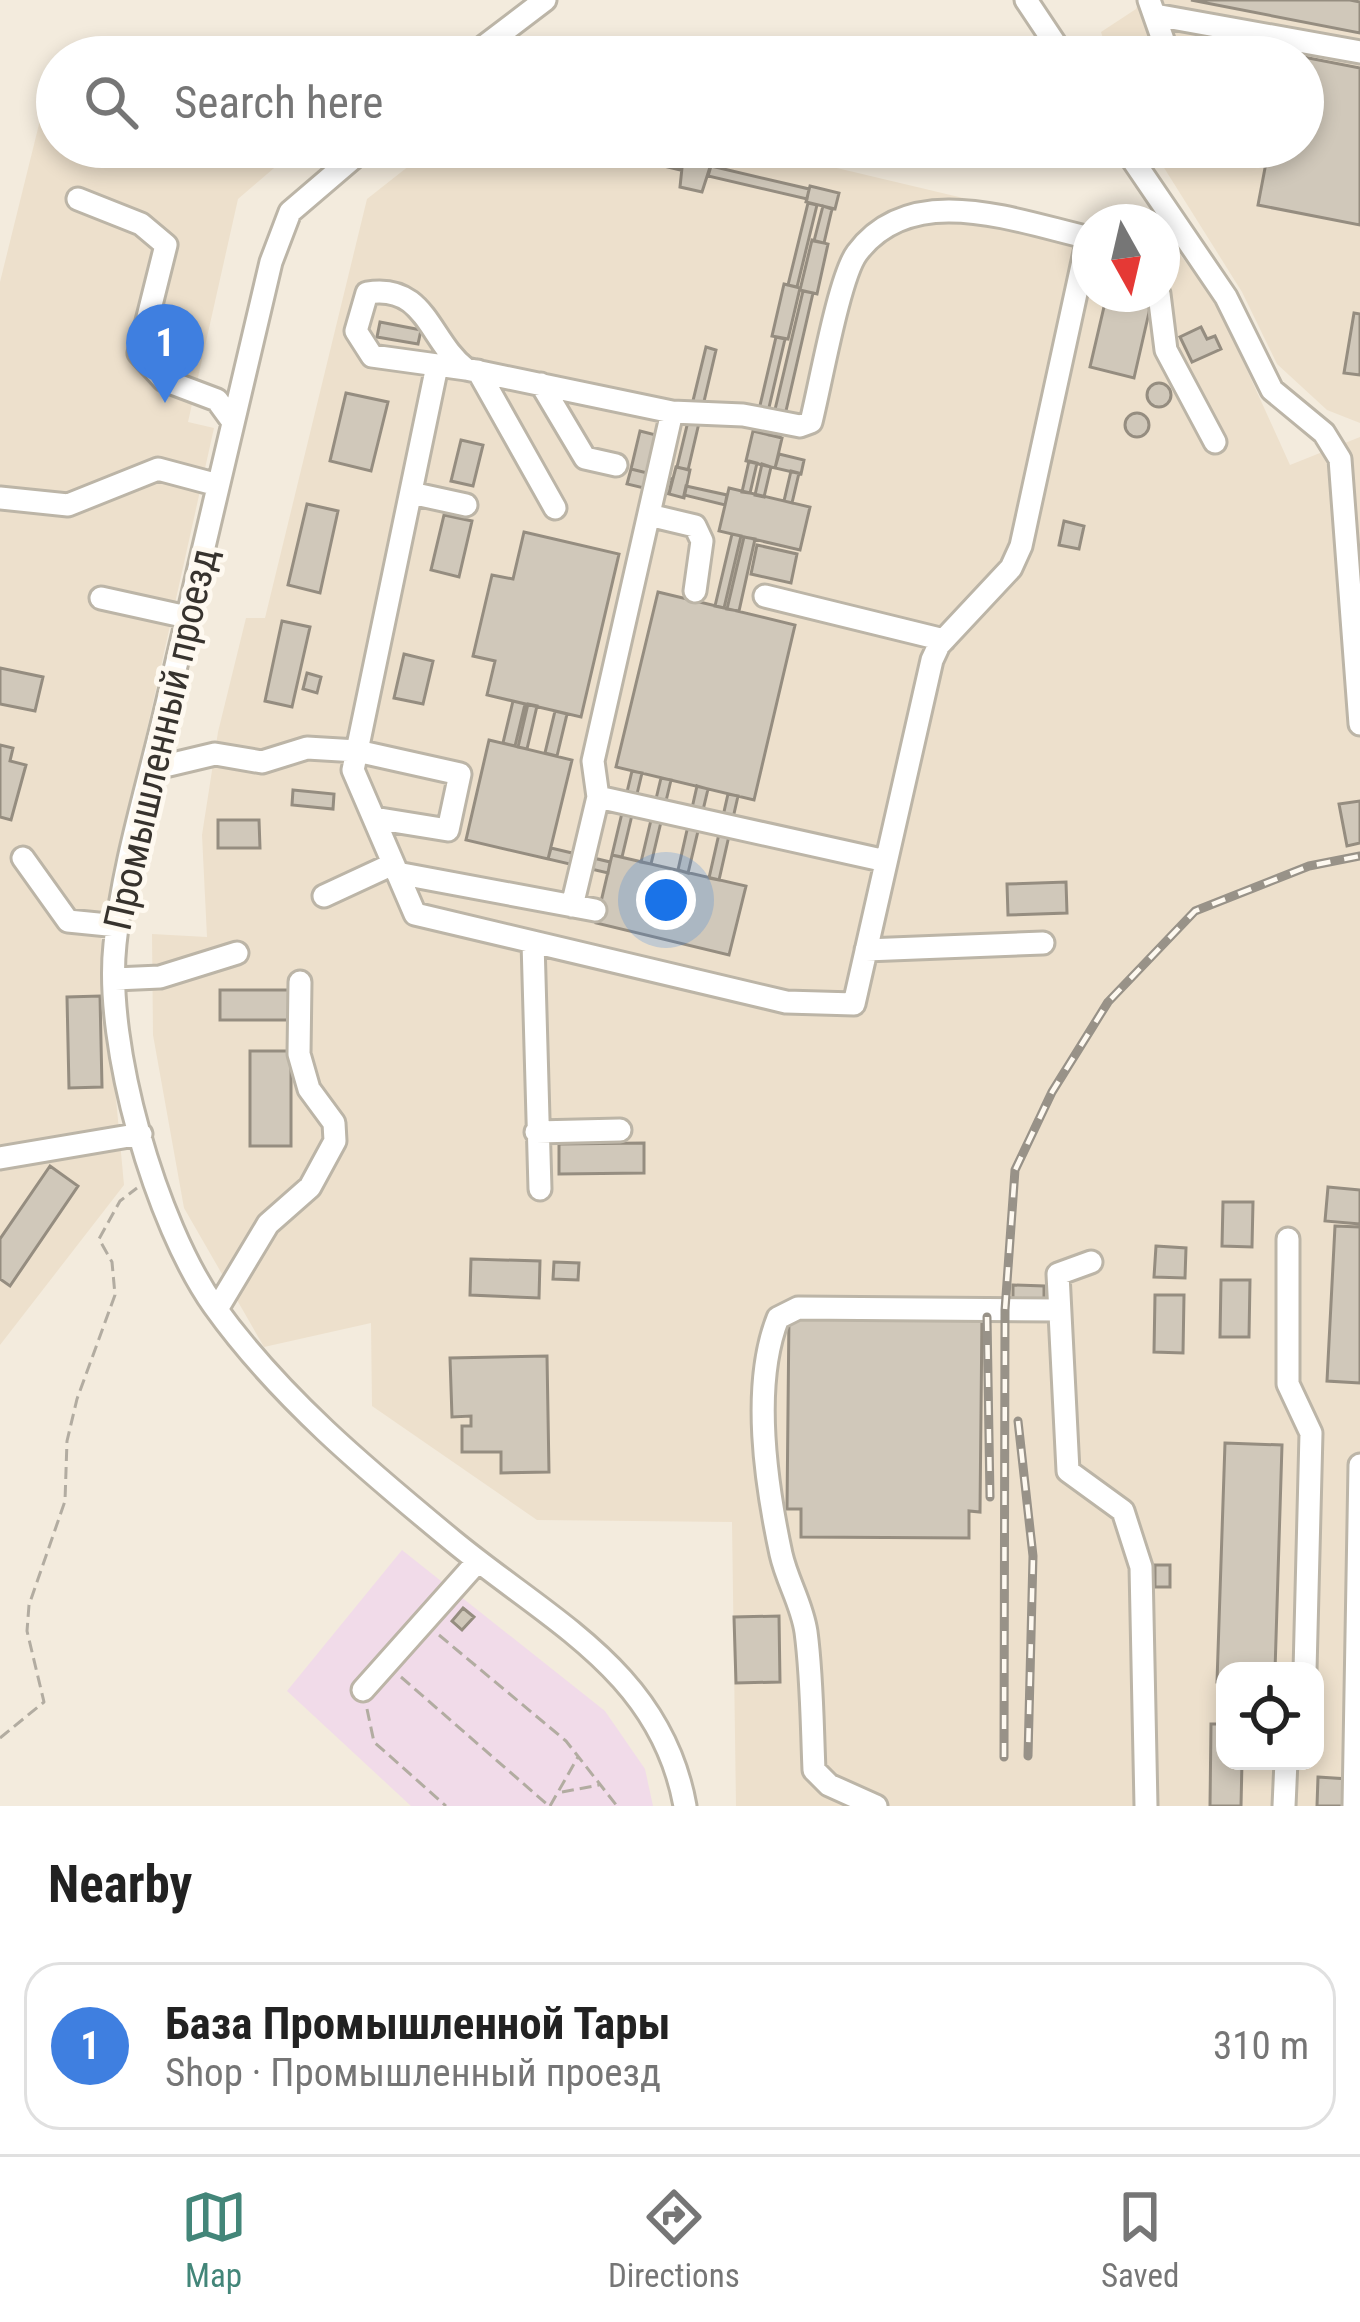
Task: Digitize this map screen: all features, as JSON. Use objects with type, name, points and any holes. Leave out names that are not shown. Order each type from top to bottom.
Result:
[{"type":"street","points":[[498,36],[545,0]]},
{"type":"street","points":[[1026,0],[1050,36]]},
{"type":"street","points":[[1152,7],[1286,36]]},
{"type":"street","points":[[1152,7],[1162,36]]},
{"type":"street","points":[[1324,44],[1360,52]]},
{"type":"street","name":"Промышленный проезд","points":[[341,168],[290,212],[271,262],[118,926],[118,1029],[163,1212],[217,1309],[276,1384],[478,1561],[625,1676],[657,1723],[685,1806]]},
{"type":"street","points":[[1138,168],[1226,297],[1272,390],[1324,433],[1340,458],[1360,724]]},
{"type":"street","points":[[78,199],[141,224],[166,244],[139,353],[164,380],[217,400],[233,422]]},
{"type":"street","points":[[556,508],[472,370],[446,354],[424,310],[408,297],[367,293],[356,331],[362,348],[388,360],[472,370],[672,412],[743,415],[800,426],[812,422],[854,255],[880,232],[941,208],[1072,235]]},
{"type":"street","points":[[437,366],[353,770],[415,914],[786,1002],[854,1004],[932,660],[944,640],[1011,568],[1021,546],[1073,312]]},
{"type":"street","points":[[1161,312],[1166,350],[1215,442]]},
{"type":"street","points":[[541,384],[585,458],[616,465]]},
{"type":"street","points":[[324,896],[395,868],[584,909],[598,797],[593,761],[630,640],[672,412]]},
{"type":"street","points":[[0,498],[68,505],[158,470],[218,485]]},
{"type":"street","points":[[411,493],[466,505]]},
{"type":"street","points":[[650,515],[695,526],[702,541],[695,591]]},
{"type":"street","points":[[765,596],[944,640]]},
{"type":"street","points":[[101,598],[188,617]]},
{"type":"street","points":[[152,769],[215,754],[262,762],[307,748],[357,751],[460,774],[448,830],[374,818]]},
{"type":"street","points":[[598,797],[886,861]]},
{"type":"street","points":[[23,859],[68,921],[118,926]]},
{"type":"street","points":[[533,942],[540,1189]]},
{"type":"street","points":[[866,950],[1043,943]]},
{"type":"street","points":[[116,980],[160,977],[237,953]]},
{"type":"street","points":[[217,1309],[268,1224],[310,1187],[335,1141],[334,1123],[309,1088],[299,1054],[299,982]]},
{"type":"street","points":[[536,1132],[620,1130]]},
{"type":"street","points":[[0,1158],[141,1134]]},
{"type":"street","points":[[1288,1239],[1288,1384],[1311,1432],[1305,1662]]},
{"type":"street","points":[[1091,1262],[1058,1274],[1068,1471],[1123,1510],[1141,1567],[1146,1806]]},
{"type":"street","points":[[876,1806],[829,1785],[814,1770],[806,1634],[799,1594],[782,1558],[764,1412],[770,1340],[778,1318],[798,1308],[1059,1310]]},
{"type":"street","points":[[1354,1806],[1360,1465]]},
{"type":"street","points":[[363,1690],[478,1561]]},
{"type":"street","points":[[1284,1806],[1286,1770]]},
{"type":"path","points":[[0,1738],[44,1702],[27,1631],[29,1605],[65,1501],[67,1441],[77,1399],[115,1295],[112,1262],[99,1239],[120,1201],[153,1176]]},
{"type":"path","points":[[424,1622],[579,1755],[617,1805]]},
{"type":"path","points":[[386,1664],[550,1806],[579,1755]]},
{"type":"path","points":[[363,1690],[374,1742],[446,1806]]},
{"type":"path","points":[[557,1793],[601,1785]]},
{"type":"path","points":[[607,1806],[617,1805]]},
{"type":"shaded area","points":[[1139,0],[1360,0],[1360,423],[1327,410],[1277,364],[1242,292],[1164,168],[1324,168],[1324,36],[1102,36],[1101,32],[1136,9]]},
{"type":"shaded area","points":[[36,136],[36,168],[274,168],[238,199],[188,422],[214,428],[101,936],[124,1185],[0,1345],[0,282]]},
{"type":"shaded area","points":[[406,168],[837,168],[1072,224],[1072,312],[1180,312],[1180,254],[1218,306],[1290,465],[1360,437],[1360,1806],[736,1806],[732,1522],[537,1520],[372,1406],[371,1323],[264,1347],[184,1208],[153,1035],[152,934],[207,937],[202,835],[218,732],[246,618],[265,618],[367,199]]},
{"type":"shaded area","points":[[402,1550],[605,1711],[645,1769],[653,1806],[411,1806],[287,1691]]},
{"type":"building","points":[[1191,0],[1350,0],[1360,2],[1360,33]]},
{"type":"building","points":[[1324,61],[1360,68],[1360,225],[1258,205],[1265,168],[1324,168]]},
{"type":"building","points":[[682,168],[710,168],[702,192],[680,187]]},
{"type":"building","points":[[710,168],[720,168],[809,189],[807,199],[708,176]]},
{"type":"building","points":[[810,186],[839,193],[835,209],[806,202]]},
{"type":"building","points":[[808,203],[817,205],[797,287],[788,285]]},
{"type":"building","points":[[823,206],[832,209],[824,243],[814,241]]},
{"type":"building","points":[[812,240],[828,244],[817,294],[800,290]]},
{"type":"building","points":[[784,284],[800,288],[788,339],[772,336]]},
{"type":"building","points":[[803,291],[813,293],[780,437],[769,435]]},
{"type":"building","points":[[1103,312],[1149,312],[1134,378],[1090,367]]},
{"type":"building","points":[[1354,313],[1360,314],[1360,375],[1344,373]]},
{"type":"building","points":[[380,322],[421,330],[418,344],[377,337]]},
{"type":"building","points":[[1201,327],[1207,339],[1215,336],[1221,349],[1192,362],[1180,337]]},
{"type":"building","points":[[776,337],[785,339],[763,433],[754,431]]},
{"type":"building","points":[[706,347],[716,350],[688,470],[677,467]]},
{"type":"building","points":[[1159,383],[1171,395],[1159,407],[1147,395]]},
{"type":"building","points":[[346,393],[388,402],[371,471],[330,461]]},
{"type":"building","points":[[1137,413],[1149,425],[1137,437],[1125,425]]},
{"type":"building","points":[[640,431],[656,435],[647,473],[631,469]]},
{"type":"building","points":[[753,431],[782,438],[775,468],[746,461]]},
{"type":"building","points":[[461,440],[483,445],[473,486],[451,481]]},
{"type":"building","points":[[779,454],[804,460],[801,474],[775,468]]},
{"type":"building","points":[[749,461],[757,463],[750,493],[742,492]]},
{"type":"building","points":[[762,464],[771,467],[764,497],[755,495]]},
{"type":"building","points":[[676,467],[690,470],[684,498],[669,494]]},
{"type":"building","points":[[631,469],[672,479],[669,494],[627,484]]},
{"type":"building","points":[[791,471],[799,473],[792,503],[784,501]]},
{"type":"building","points":[[686,486],[727,495],[725,505],[684,495]]},
{"type":"building","points":[[729,488],[810,507],[800,550],[719,531]]},
{"type":"building","points":[[307,504],[338,511],[320,593],[288,585]]},
{"type":"building","points":[[444,515],[472,521],[459,577],[431,570]]},
{"type":"building","points":[[1064,521],[1084,526],[1079,549],[1059,545]]},
{"type":"building","points":[[524,532],[619,554],[581,717],[487,695],[495,661],[473,656],[492,575],[513,579]]},
{"type":"building","points":[[732,534],[741,536],[724,608],[715,606]]},
{"type":"building","points":[[744,537],[755,539],[739,611],[727,609]]},
{"type":"building","points":[[757,545],[797,554],[791,583],[751,574]]},
{"type":"building","points":[[658,592],[795,625],[754,800],[616,767]]},
{"type":"building","points":[[282,621],[310,627],[292,707],[265,701]]},
{"type":"building","points":[[404,654],[433,661],[423,704],[394,698]]},
{"type":"building","points":[[0,668],[43,677],[35,711],[0,704]]},
{"type":"building","points":[[307,673],[321,677],[317,693],[303,689]]},
{"type":"building","points":[[513,701],[525,704],[515,746],[503,743]]},
{"type":"building","points":[[528,704],[537,706],[527,749],[518,747]]},
{"type":"building","points":[[555,711],[567,714],[557,756],[545,753]]},
{"type":"building","points":[[489,740],[572,760],[548,859],[466,840]]},
{"type":"building","points":[[0,745],[13,748],[10,761],[26,765],[11,820],[0,817]]},
{"type":"building","points":[[632,771],[642,773],[622,857],[612,855]]},
{"type":"building","points":[[661,778],[671,780],[651,864],[641,862]]},
{"type":"building","points":[[697,786],[708,789],[688,873],[678,870]]},
{"type":"building","points":[[293,790],[334,794],[333,809],[292,805]]},
{"type":"building","points":[[728,794],[738,796],[719,880],[709,878]]},
{"type":"building","points":[[1360,801],[1360,843],[1347,846],[1339,804]]},
{"type":"building","points":[[218,820],[259,820],[260,848],[218,848]]},
{"type":"building","points":[[551,848],[610,862],[608,873],[548,859]]},
{"type":"building","points":[[612,855],[746,886],[729,955],[596,923]]},
{"type":"building","points":[[1066,882],[1067,913],[1008,915],[1007,884]]},
{"type":"building","points":[[220,990],[292,990],[292,1020],[220,1020]]},
{"type":"building","points":[[100,996],[102,1087],[69,1088],[67,997]]},
{"type":"building","points":[[250,1051],[291,1051],[291,1146],[250,1146]]},
{"type":"building","points":[[644,1143],[644,1173],[559,1174],[559,1144]]},
{"type":"building","points":[[50,1166],[78,1186],[10,1286],[0,1279],[0,1239]]},
{"type":"building","points":[[1328,1187],[1360,1190],[1360,1224],[1325,1221]]},
{"type":"building","points":[[1223,1202],[1253,1202],[1252,1247],[1222,1246]]},
{"type":"building","points":[[1335,1226],[1360,1227],[1360,1383],[1327,1381]]},
{"type":"building","points":[[1156,1246],[1186,1248],[1185,1278],[1154,1277]]},
{"type":"building","points":[[471,1259],[540,1261],[539,1298],[470,1295]]},
{"type":"building","points":[[554,1262],[579,1263],[578,1280],[553,1279]]},
{"type":"building","points":[[1221,1280],[1250,1280],[1249,1337],[1220,1337]]},
{"type":"building","points":[[1013,1285],[1044,1286],[1044,1300],[1013,1300]]},
{"type":"building","points":[[1155,1295],[1184,1295],[1183,1353],[1154,1352]]},
{"type":"building","points":[[789,1313],[982,1314],[980,1512],[969,1511],[969,1538],[801,1537],[801,1509],[787,1509]]},
{"type":"building","points":[[547,1356],[549,1472],[501,1473],[501,1452],[462,1452],[462,1426],[471,1426],[471,1416],[452,1417],[450,1358]]},
{"type":"building","points":[[1225,1443],[1282,1445],[1275,1662],[1218,1662]]},
{"type":"building","points":[[1155,1565],[1170,1565],[1170,1587],[1155,1587]]},
{"type":"building","points":[[463,1608],[474,1617],[462,1630],[452,1621]]},
{"type":"building","points":[[779,1616],[780,1682],[736,1683],[734,1617]]},
{"type":"building","points":[[1211,1724],[1216,1724],[1216,1770],[1242,1770],[1241,1806],[1210,1806]]},
{"type":"building","points":[[1318,1777],[1348,1779],[1346,1806],[1317,1806]]},
{"type":"railway","points":[[1004,1757],[1005,1310],[1015,1170],[1052,1092],[1108,1002],[1195,911],[1309,866],[1360,856]]},
{"type":"railway","points":[[987,1317],[990,1497]]},
{"type":"railway","points":[[1018,1421],[1033,1556],[1028,1756]]},
{"type":"place","name":"База Промышленной Тары","points":[[165,403]]}]
